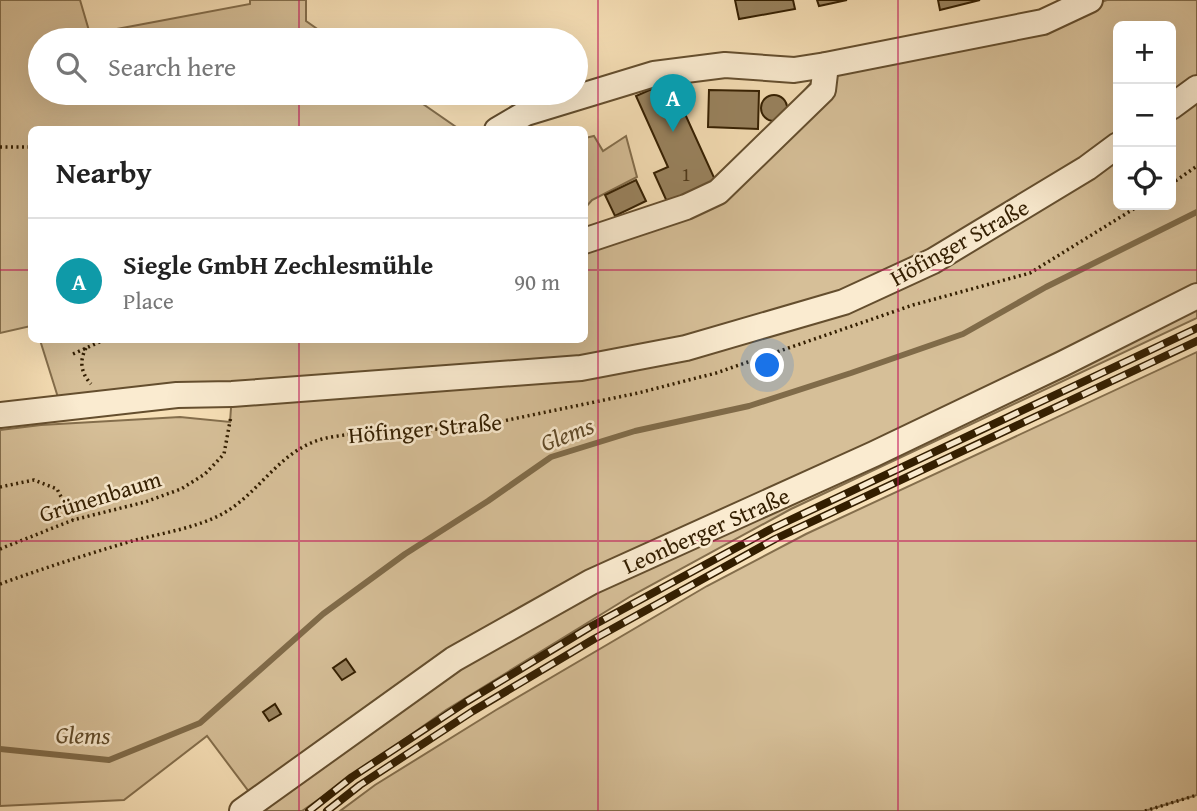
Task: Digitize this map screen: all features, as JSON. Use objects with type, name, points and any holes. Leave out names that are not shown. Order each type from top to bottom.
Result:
[{"type":"street","points":[[588,94],[654,74],[725,65],[794,70],[827,65],[1043,22],[1090,0]]},
{"type":"street","points":[[588,241],[686,207],[718,192],[823,90],[827,65]]},
{"type":"street","points":[[1176,103],[1197,88]]},
{"type":"street","points":[[504,126],[526,113],[552,105]]},
{"type":"street","name":"Höfinger Straße","points":[[0,415],[177,395],[232,394],[581,368],[686,348],[845,302],[921,267],[1087,169],[1115,147]]},
{"type":"street","name":"Leonberger Straße","points":[[242,811],[454,659],[591,582],[874,454],[1197,296]]},
{"type":"path","points":[[0,147],[28,147]]},
{"type":"path","points":[[1176,181],[1197,166]]},
{"type":"path","name":"Höfinger Straße","points":[[0,584],[223,513],[250,495],[292,454],[311,442],[352,434],[474,427],[638,393],[716,373],[912,305],[1030,273],[1132,210]]},
{"type":"path","points":[[73,354],[97,343]]},
{"type":"path","points":[[86,348],[81,366],[93,387]]},
{"type":"path","name":"Grünenbaum","points":[[0,549],[73,520],[145,502],[181,489],[205,474],[224,454],[232,394]]},
{"type":"path","points":[[0,487],[34,480],[57,489],[73,520]]},
{"type":"path","points":[[1145,811],[1197,795]]},
{"type":"shaded area","points":[[0,0],[80,0],[88,28],[28,28],[28,105],[424,105],[455,126],[28,126],[28,327],[0,333]]},
{"type":"shaded area","points":[[250,0],[306,0],[306,21],[316,28],[122,28],[250,4]]},
{"type":"shaded area","points":[[1107,0],[1197,0],[1197,318],[791,509],[631,596],[446,710],[302,811],[253,811],[481,630],[253,797],[207,736],[124,800],[0,806],[0,430],[180,417],[230,422],[232,394],[61,407],[41,343],[588,343],[588,240],[718,192],[826,65],[1043,22]]},
{"type":"shaded area","points":[[594,136],[603,151],[626,136],[637,177],[588,205],[588,137]]},
{"type":"shaded area","points":[[1197,352],[1197,795],[1145,811],[340,811],[375,785],[496,710],[707,586],[806,534]]},
{"type":"building","points":[[735,0],[793,0],[795,9],[739,19]]},
{"type":"building","points":[[817,0],[847,0],[819,6]]},
{"type":"building","points":[[938,0],[980,0],[940,10]]},
{"type":"building","points":[[670,81],[716,182],[668,204],[654,173],[668,167],[636,96]]},
{"type":"building","points":[[709,90],[759,91],[758,129],[708,127]]},
{"type":"building","points":[[774,95],[783,99],[787,108],[783,117],[774,121],[765,117],[761,108],[765,99]]},
{"type":"building","points":[[636,180],[646,201],[615,216],[605,195]]},
{"type":"building","points":[[346,659],[355,672],[342,680],[333,668]]},
{"type":"building","points":[[275,704],[281,714],[269,721],[263,712]]},
{"type":"waterway","name":"Glems","points":[[0,749],[109,760],[200,723],[323,614],[405,554],[551,457],[635,431],[749,406],[963,334],[1046,287],[1197,212]]},
{"type":"railway","points":[[309,811],[352,777],[466,702],[590,627],[771,529],[1197,328]]},
{"type":"railway","points":[[327,811],[360,785],[473,711],[594,639],[775,539],[1197,341]]},
{"type":"place","name":"Siegle GmbH Zechlesmühle","points":[[673,132]]}]
